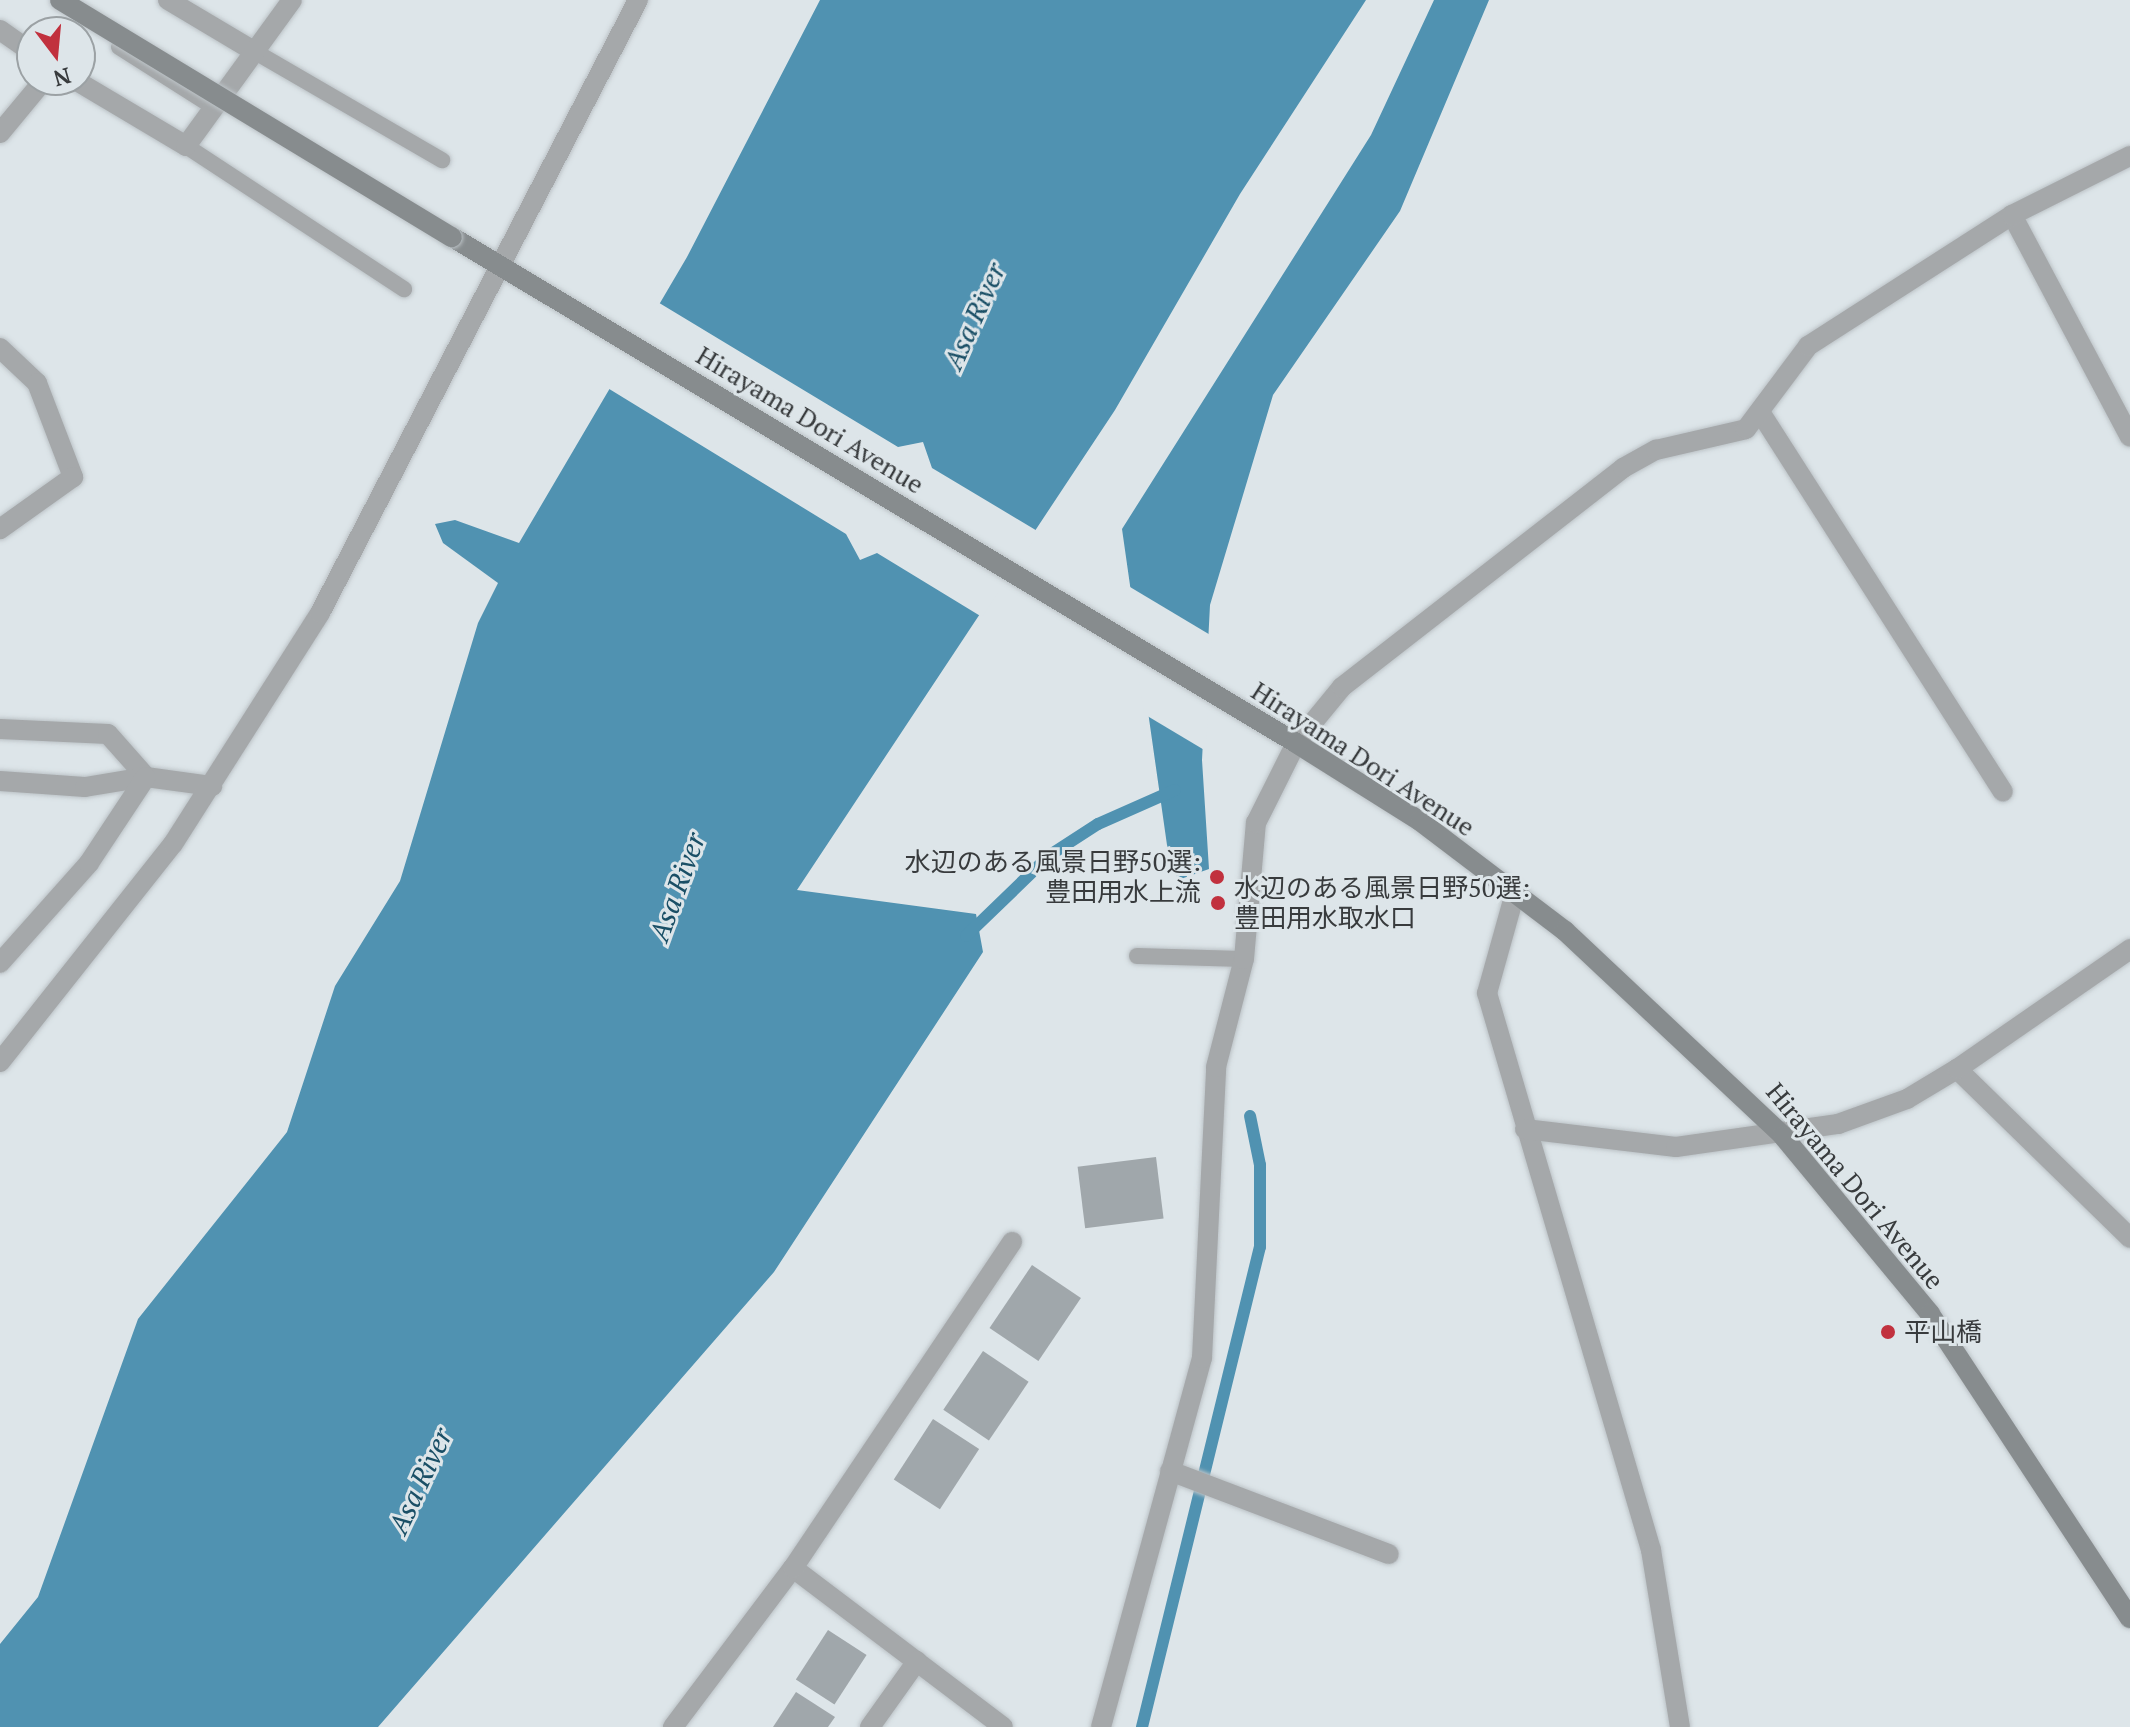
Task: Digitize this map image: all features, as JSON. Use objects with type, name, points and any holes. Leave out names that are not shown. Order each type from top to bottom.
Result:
[{"type":"main road","points":[[60,0],[502,265]]},
{"type":"main road","name":"Hirayama Dori Avenue","points":[[502,265],[1296,743],[1515,893],[1626,982],[1783,1136],[1930,1314],[2130,1618]]},
{"type":"street","points":[[168,0],[252,50]]},
{"type":"street","points":[[96,92],[186,146],[252,50],[292,0]]},
{"type":"street","points":[[0,1062],[130,904],[212,786],[320,613],[638,0]]},
{"type":"street","points":[[0,133],[31,96]]},
{"type":"street","points":[[1101,1727],[1178,1474],[1209,1308],[1211,1108],[1244,959],[1256,823],[1296,743],[1342,687],[1623,468],[1656,450],[1746,429],[1762,415],[1785,368],[1808,346],[2012,215],[2130,156]]},
{"type":"street","points":[[2012,215],[2130,437]]},
{"type":"street","points":[[0,348],[37,383],[73,477],[0,529]]},
{"type":"street","points":[[1762,415],[2003,792]]},
{"type":"street","points":[[0,729],[108,734],[146,777]]},
{"type":"street","points":[[0,781],[85,787],[146,777],[212,786]]},
{"type":"street","points":[[0,963],[89,863],[146,777]]},
{"type":"street","points":[[1515,893],[1487,993],[1651,1550],[1680,1727]]},
{"type":"street","points":[[1525,1129],[1676,1147],[1783,1136],[1907,1099],[1957,1069],[2130,949]]},
{"type":"street","points":[[1957,1069],[2130,1238]]},
{"type":"street","points":[[673,1727],[793,1568],[1012,1242]]},
{"type":"street","points":[[1178,1474],[1389,1554]]},
{"type":"street","points":[[793,1568],[1003,1727]]},
{"type":"street","points":[[870,1727],[917,1661]]},
{"type":"lane","points":[[47,0],[212,106]]},
{"type":"lane","points":[[252,50],[442,160]]},
{"type":"lane","points":[[186,146],[404,289]]},
{"type":"lane","points":[[1137,956],[1244,959]]},
{"type":"water","name":"Asa River","points":[[820,0],[1366,0],[1240,194],[1115,410],[797,890],[976,914],[983,952],[774,1272],[378,1727],[0,1727],[0,1644],[38,1597],[138,1319],[287,1132],[335,986],[400,881],[478,623],[498,583],[443,543],[435,524],[455,520],[519,543],[687,257]]},
{"type":"water","points":[[1434,0],[1489,0],[1400,211],[1273,395],[1210,605],[1202,760],[1209,869],[1178,880],[1167,845],[1122,529],[1371,135]]},
{"type":"pier","points":[[656,301],[898,447],[923,442],[932,468],[1039,532],[982,617],[877,553],[860,560],[846,534],[606,387]]},
{"type":"pier","points":[[1125,584],[1212,636],[1206,751],[1144,714]]},
{"type":"building","points":[[1156,1157],[1164,1219],[1085,1228],[1078,1167]]},
{"type":"building","points":[[1032,1265],[1081,1298],[1038,1361],[990,1328]]},
{"type":"building","points":[[983,1351],[1029,1382],[989,1441],[943,1410]]},
{"type":"building","points":[[933,1419],[979,1449],[940,1509],[894,1479]]},
{"type":"building","points":[[828,1630],[867,1655],[834,1705],[796,1679]]},
{"type":"building","points":[[796,1692],[835,1717],[828,1727],[773,1727]]},
{"type":"waterway","points":[[966,936],[1050,855],[1098,824],[1175,790]]},
{"type":"waterway","points":[[1142,1727],[1260,1247],[1260,1165],[1250,1116]]},
{"type":"place","name":"水辺のある風景日野50選: 豊田用水上流","points":[[1217,877]]},
{"type":"place","name":"水辺のある風景日野50選: 豊田用水取水口","points":[[1218,903]]},
{"type":"place","name":"平山橋","points":[[1888,1332]]}]
